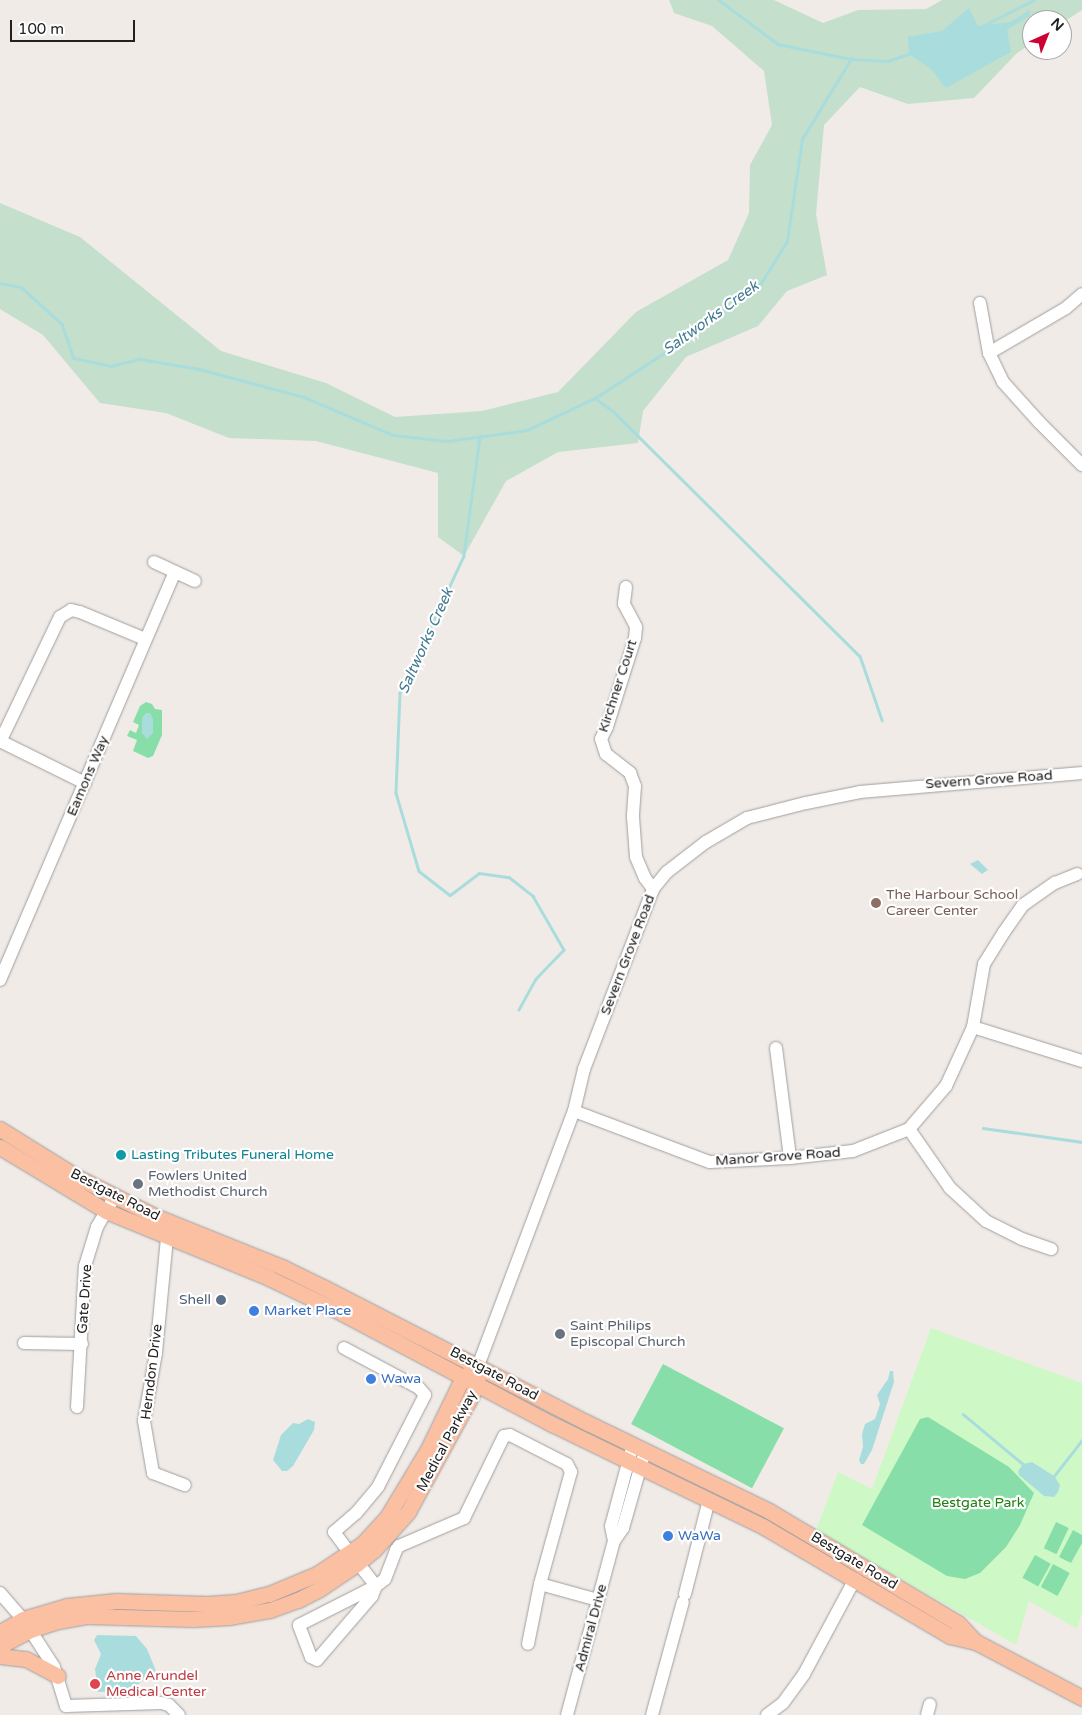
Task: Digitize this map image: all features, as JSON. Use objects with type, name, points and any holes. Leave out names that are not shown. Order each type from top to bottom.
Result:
[{"type":"main road","name":"Bestgate Road","points":[[0,1129],[77,1177],[157,1218],[282,1267],[804,1531],[958,1623],[976,1642]]},
{"type":"main road","name":"Bestgate Road","points":[[0,1147],[70,1191],[106,1210],[167,1238],[269,1278],[342,1313],[634,1464],[796,1545],[950,1636],[976,1642],[1082,1698]]},
{"type":"main road","points":[[70,1191],[77,1177]]},
{"type":"main road","name":"Medical Parkway","points":[[0,1632],[27,1625],[85,1616],[193,1619],[259,1613],[298,1600],[354,1558],[378,1528],[399,1498],[478,1366]]},
{"type":"main road","points":[[796,1545],[804,1531]]},
{"type":"main road","name":"Medical Parkway","points":[[0,1646],[27,1625]]},
{"type":"main road","points":[[0,1656],[26,1659],[58,1676]]},
{"type":"street","points":[[989,353],[1066,308],[1082,294]]},
{"type":"street","points":[[980,303],[989,353],[1004,382],[1039,422],[1082,465]]},
{"type":"street","points":[[154,562],[195,581]]},
{"type":"street","name":"Eamons Way","points":[[0,980],[2,966],[85,783],[175,572]]},
{"type":"street","name":"Kirchner Court","points":[[626,587],[624,604],[636,628],[635,638],[607,728],[601,739],[606,754],[630,773],[635,786],[633,817],[636,857],[645,878],[653,889]]},
{"type":"street","points":[[85,783],[0,742],[60,617],[71,610],[80,612],[145,640]]},
{"type":"street","name":"Severn Grove Road","points":[[478,1366],[574,1111],[584,1069],[653,889],[667,872],[686,856],[747,818],[758,814],[860,792],[954,782],[1082,773]]},
{"type":"street","name":"Manor Grove Road","points":[[574,1111],[710,1162],[790,1158],[853,1151],[909,1128],[946,1086],[973,1027],[984,964],[1004,932],[1023,905],[1055,883],[1077,874]]},
{"type":"street","points":[[973,1027],[1082,1061]]},
{"type":"street","points":[[776,1048],[790,1158]]},
{"type":"street","points":[[909,1128],[950,1188],[986,1221],[1022,1239],[1051,1249]]},
{"type":"street","name":"Gate Drive","points":[[77,1407],[85,1266],[97,1227],[115,1196]]},
{"type":"street","name":"Herndon Drive","points":[[167,1238],[156,1353],[144,1421],[153,1473],[185,1485]]},
{"type":"street","points":[[24,1343],[82,1344]]},
{"type":"street","points":[[344,1348],[420,1388],[426,1395],[378,1487],[356,1513],[334,1532],[376,1586]]},
{"type":"street","points":[[376,1586],[372,1596],[317,1660],[311,1657],[299,1625],[376,1586],[385,1579],[396,1550],[400,1546],[464,1518],[504,1436],[510,1435],[567,1464],[571,1472],[540,1584],[528,1644]]},
{"type":"street","name":"Admiral Drive","points":[[568,1715],[614,1541],[611,1526],[639,1448]]},
{"type":"street","points":[[652,1715],[709,1500]]},
{"type":"street","points":[[767,1715],[783,1703],[804,1674],[855,1579]]},
{"type":"street","points":[[540,1584],[598,1600]]},
{"type":"street","points":[[0,1593],[27,1625],[58,1676],[66,1706],[161,1703],[169,1705],[179,1715]]},
{"type":"green space","points":[[669,0],[774,0],[823,23],[858,10],[926,9],[942,0],[1082,0],[1082,10],[1072,16],[1072,10],[1022,10],[1022,50],[974,98],[908,104],[860,87],[824,125],[816,214],[827,275],[787,291],[758,326],[686,357],[643,411],[638,443],[558,452],[506,481],[464,556],[438,537],[438,473],[316,441],[229,438],[166,413],[100,403],[43,335],[0,309],[0,203],[80,237],[221,351],[326,383],[395,417],[482,411],[558,392],[636,312],[728,260],[749,213],[750,165],[772,125],[764,71],[712,26],[674,13]]},
{"type":"green space","points":[[146,702],[152,704],[155,709],[162,710],[162,735],[153,756],[148,758],[133,751],[137,740],[127,736],[130,730],[136,733],[139,725],[133,722],[140,706]]},
{"type":"green space","name":"Bestgate Park","points":[[931,1328],[1082,1383],[1082,1612],[1077,1629],[1029,1601],[1016,1645],[816,1530],[838,1472],[872,1489]]},
{"type":"green space","points":[[663,1364],[784,1428],[752,1488],[631,1424]]},
{"type":"green space","points":[[928,1417],[1009,1467],[1034,1493],[1020,1525],[1006,1547],[980,1573],[965,1579],[947,1576],[862,1525],[920,1419]]},
{"type":"green space","points":[[1056,1522],[1069,1528],[1056,1554],[1044,1548]]},
{"type":"green space","points":[[1073,1530],[1082,1535],[1082,1543],[1071,1563],[1059,1557]]},
{"type":"green space","points":[[1035,1555],[1051,1564],[1038,1586],[1022,1578]]},
{"type":"green space","points":[[1053,1564],[1070,1573],[1058,1596],[1041,1587]]},
{"type":"water","points":[[969,8],[978,26],[1010,22],[1022,15],[1022,21],[1007,30],[1011,52],[946,88],[931,69],[909,54],[908,37],[942,31]]},
{"type":"water","points":[[146,713],[150,713],[153,719],[153,733],[147,739],[142,733],[142,718]]},
{"type":"water","points":[[978,860],[988,870],[982,874],[970,864]]},
{"type":"water","points":[[890,1371],[893,1371],[894,1382],[872,1450],[864,1464],[861,1464],[859,1460],[863,1447],[862,1434],[865,1424],[875,1419],[880,1404],[877,1395],[888,1379]]},
{"type":"water","points":[[308,1419],[315,1422],[314,1430],[293,1466],[287,1471],[282,1471],[273,1460],[281,1435],[293,1423],[299,1424]]},
{"type":"water","points":[[1032,1462],[1054,1476],[1060,1485],[1054,1497],[1044,1496],[1019,1475],[1018,1471],[1023,1464]]},
{"type":"water","points":[[97,1635],[136,1636],[147,1649],[156,1671],[129,1691],[98,1692],[95,1669],[101,1654],[94,1640]]},
{"type":"waterway","points":[[719,0],[778,44],[851,59]]},
{"type":"waterway","name":"Saltworks Creek","points":[[982,26],[1034,0]]},
{"type":"waterway","name":"Saltworks Creek","points":[[0,283],[21,287],[62,324],[74,358],[111,366],[140,359],[199,369],[304,397],[393,435],[447,441],[527,430],[595,398],[695,333],[761,283],[787,241],[802,139],[851,59],[888,61],[911,53]]},
{"type":"waterway","name":"Saltworks Creek","points":[[595,398],[614,412],[860,656],[882,720]]},
{"type":"waterway","name":"Saltworks Creek","points":[[480,437],[464,556],[400,693],[396,793],[419,871],[450,895],[479,873],[509,877],[533,896],[564,950],[536,979],[519,1010]]},
{"type":"waterway","points":[[983,1128],[1082,1142]]},
{"type":"waterway","points":[[963,1414],[1023,1464]]},
{"type":"waterway","points":[[1054,1476],[1082,1440]]},
{"type":"place","name":"The Harbour School Career Center","points":[[876,903]]},
{"type":"place","name":"Lasting Tributes Funeral Home","points":[[121,1155]]},
{"type":"place","name":"Fowlers United Methodist Church","points":[[138,1184]]},
{"type":"place","name":"Shell","points":[[221,1300]]},
{"type":"place","name":"Market Place","points":[[254,1311]]},
{"type":"place","name":"Saint Philips Episcopal Church","points":[[560,1334]]},
{"type":"place","name":"Wawa","points":[[371,1379]]},
{"type":"place","name":"WaWa","points":[[668,1536]]},
{"type":"place","name":"Anne Arundel Medical Center","points":[[95,1684]]}]
